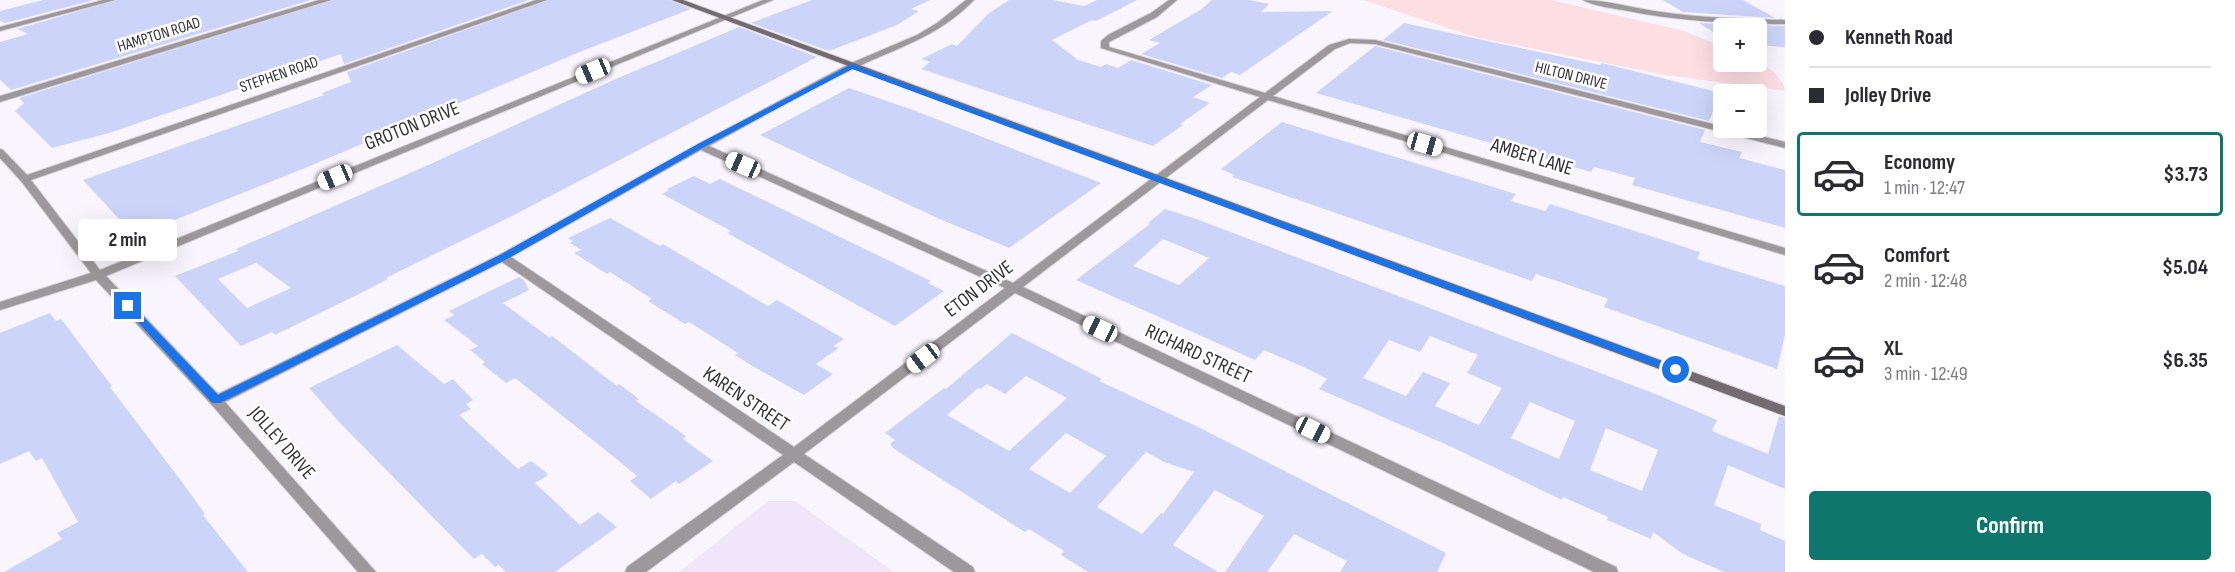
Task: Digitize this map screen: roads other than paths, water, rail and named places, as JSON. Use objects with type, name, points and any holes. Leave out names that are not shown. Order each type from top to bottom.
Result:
[{"type":"street","points":[[0,29],[111,0]]},
{"type":"street","name":"HAMPTON ROAD","points":[[0,99],[327,0]]},
{"type":"street","name":"STEPHEN ROAD","points":[[25,179],[543,0]]},
{"type":"street","points":[[676,0],[1785,411]]},
{"type":"street","name":"GROTON DRIVE","points":[[0,306],[98,275],[722,17],[769,0]]},
{"type":"street","points":[[216,401],[503,257],[701,146],[852,66],[920,37],[940,25],[970,0]]},
{"type":"street","name":"AMBER LANE","points":[[1173,0],[1154,15],[1111,37],[1106,41],[1105,48],[1785,252]]},
{"type":"street","points":[[1587,0],[1641,12],[1691,19],[1785,22]]},
{"type":"street","name":"ETON DRIVE","points":[[633,572],[793,455],[1015,288],[1157,177],[1268,97],[1332,47],[1349,41]]},
{"type":"street","name":"HILTON DRIVE","points":[[1349,41],[1375,42],[1785,145]]},
{"type":"street","name":"RICHARD STREET","points":[[701,146],[1015,288],[1610,572]]},
{"type":"street","name":"JOLLEY DRIVE","points":[[0,152],[25,179],[98,275],[216,401],[368,572]]},
{"type":"street","name":"KAREN STREET","points":[[503,257],[967,572]]}]
